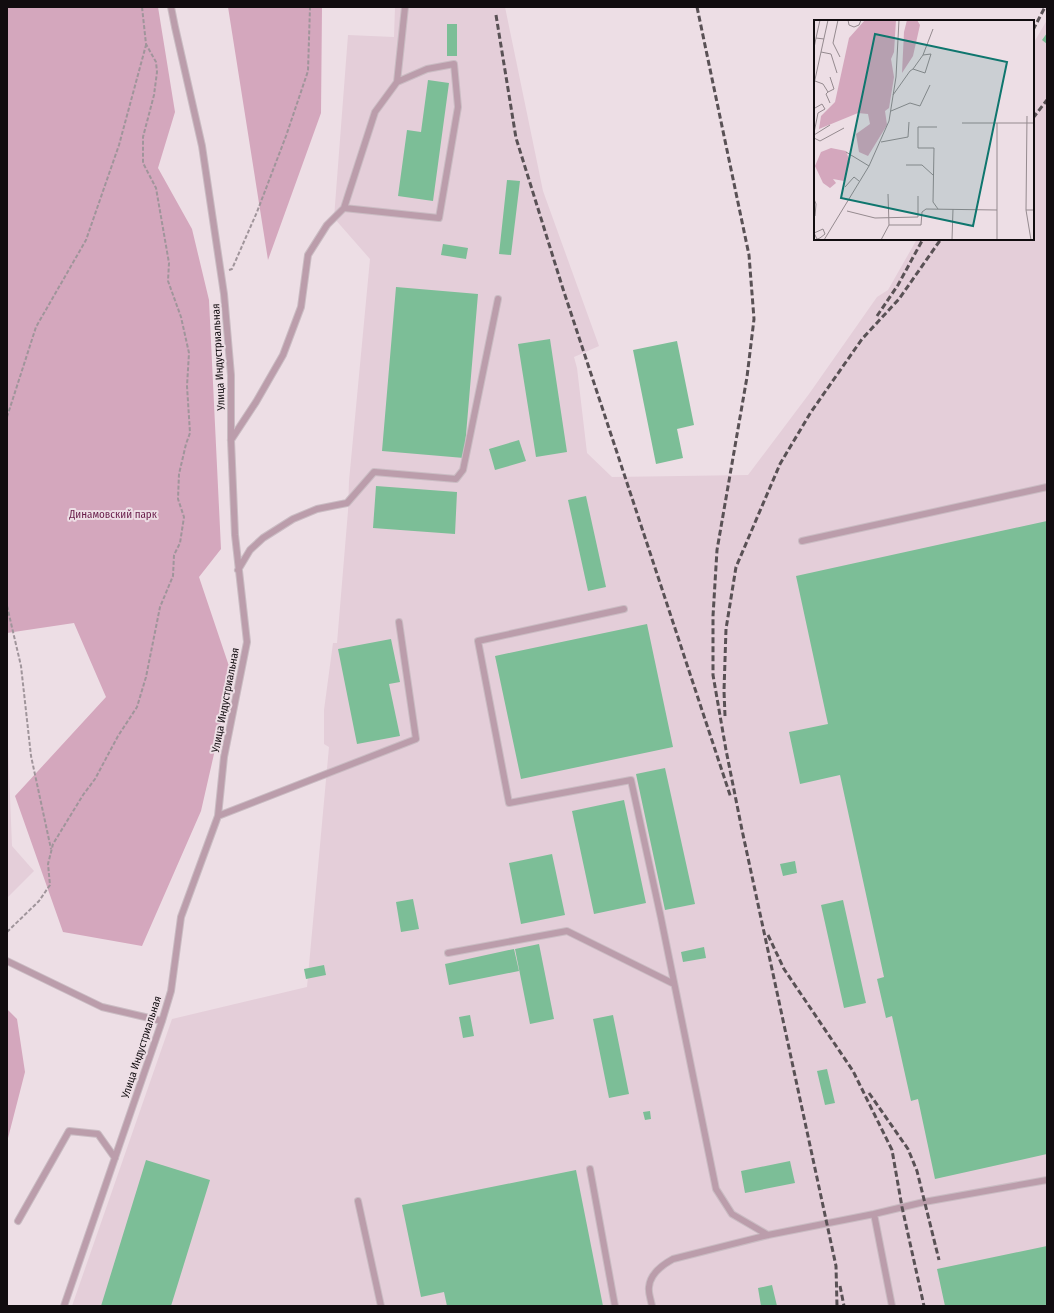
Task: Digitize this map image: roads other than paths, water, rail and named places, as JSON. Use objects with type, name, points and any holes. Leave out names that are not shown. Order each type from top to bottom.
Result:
[{"type":"lane","name":"Улица Индустриальная","points":[[64,1306],[162,1021],[170,991],[182,917],[218,816],[224,757],[247,642],[235,535],[231,440],[231,375],[221,274],[202,146],[171,7]]},
{"type":"lane","points":[[231,440],[256,402],[283,355],[301,307],[308,255],[327,225],[344,208],[375,112],[397,82],[406,7]]},
{"type":"lane","points":[[344,208],[439,218],[458,107],[454,64],[427,69],[397,82]]},
{"type":"lane","points":[[238,570],[250,550],[263,538],[293,519],[318,509],[347,503],[374,472],[456,479],[462,470],[498,299]]},
{"type":"lane","points":[[802,541],[1047,487]]},
{"type":"lane","points":[[624,609],[478,641],[509,803],[631,780],[716,1189],[732,1214],[768,1235]]},
{"type":"lane","points":[[218,816],[416,739],[400,622]]},
{"type":"lane","points":[[448,953],[567,931],[674,984]]},
{"type":"lane","points":[[7,961],[102,1007],[162,1021]]},
{"type":"lane","points":[[18,1221],[69,1131],[98,1134],[115,1158]]},
{"type":"lane","points":[[590,1169],[616,1306]]},
{"type":"lane","points":[[652,1306],[649,1288],[652,1276],[663,1265],[673,1260],[768,1235],[874,1214],[924,1202],[1047,1180]]},
{"type":"lane","points":[[358,1201],[381,1306]]},
{"type":"lane","points":[[874,1214],[892,1306]]},
{"type":"railway","points":[[697,7],[749,255],[754,319],[747,377],[717,550],[713,616],[713,675],[742,830],[836,1266],[837,1306]]},
{"type":"railway","points":[[1034,28],[1045,7]]},
{"type":"railway","points":[[496,15],[516,138],[563,289],[731,798]]},
{"type":"railway","points":[[1034,117],[1047,100]]},
{"type":"railway","points":[[877,316],[898,285],[922,240]]},
{"type":"railway","points":[[725,716],[724,691],[726,629],[736,567],[780,464],[811,412],[862,339],[899,299],[940,240]]},
{"type":"railway","points":[[768,935],[784,969],[853,1071],[892,1150],[902,1207],[924,1306]]},
{"type":"railway","points":[[869,1093],[908,1149],[917,1171],[939,1260]]},
{"type":"railway","points":[[840,1286],[844,1306]]},
{"type":"park label","name":"Динамовский парк","points":[[113,514]]}]
